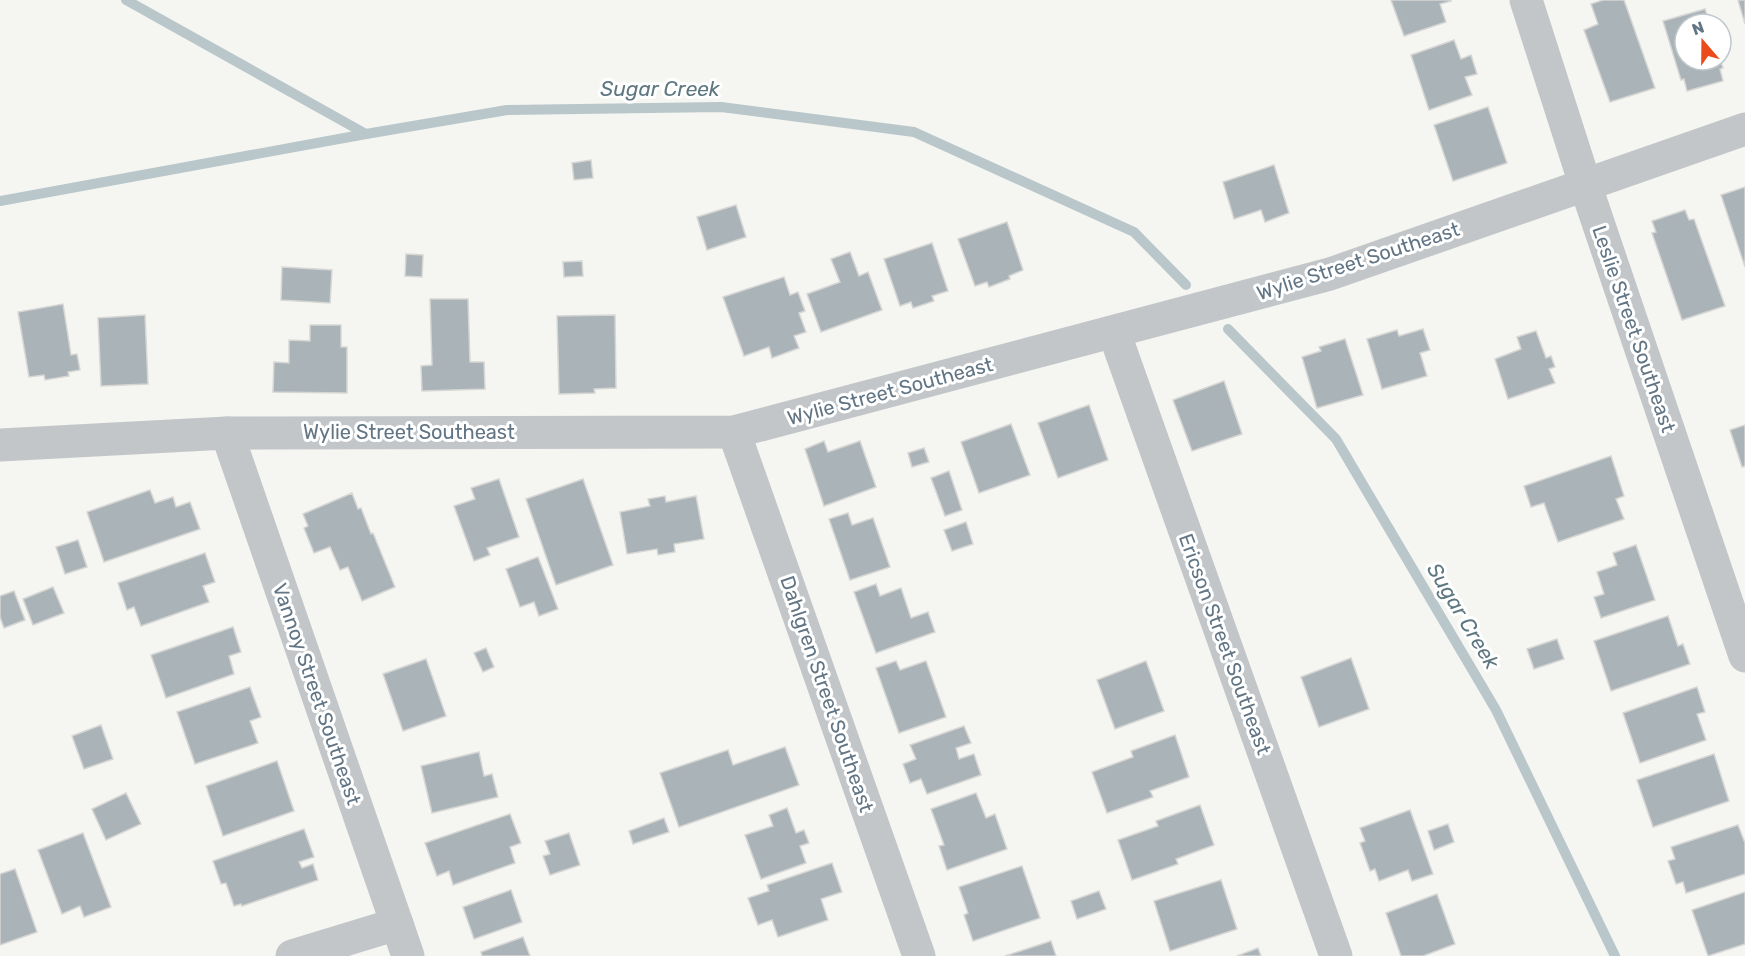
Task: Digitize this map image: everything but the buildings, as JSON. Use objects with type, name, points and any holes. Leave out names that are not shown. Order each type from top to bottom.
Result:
[{"type":"street","name":"Leslie Street Southeast","points":[[1526,0],[1585,184],[1745,656]]},
{"type":"street","name":"Wylie Street Southeast","points":[[0,445],[226,433],[734,432],[1330,274],[1745,129]]},
{"type":"street","name":"Ericson Street Southeast","points":[[1114,332],[1336,956]]},
{"type":"street","name":"Dahlgren Street Southeast","points":[[734,432],[919,956]]},
{"type":"street","name":"Vannoy Street Southeast","points":[[226,433],[408,956]]},
{"type":"street","points":[[292,956],[397,924]]},
{"type":"waterway","name":"Sugar Creek","points":[[126,0],[366,134]]},
{"type":"waterway","name":"Sugar Creek","points":[[0,201],[507,110],[721,107],[914,132],[1134,232],[1186,285]]},
{"type":"waterway","name":"Sugar Creek","points":[[1228,329],[1336,439],[1496,710],[1615,956]]}]
